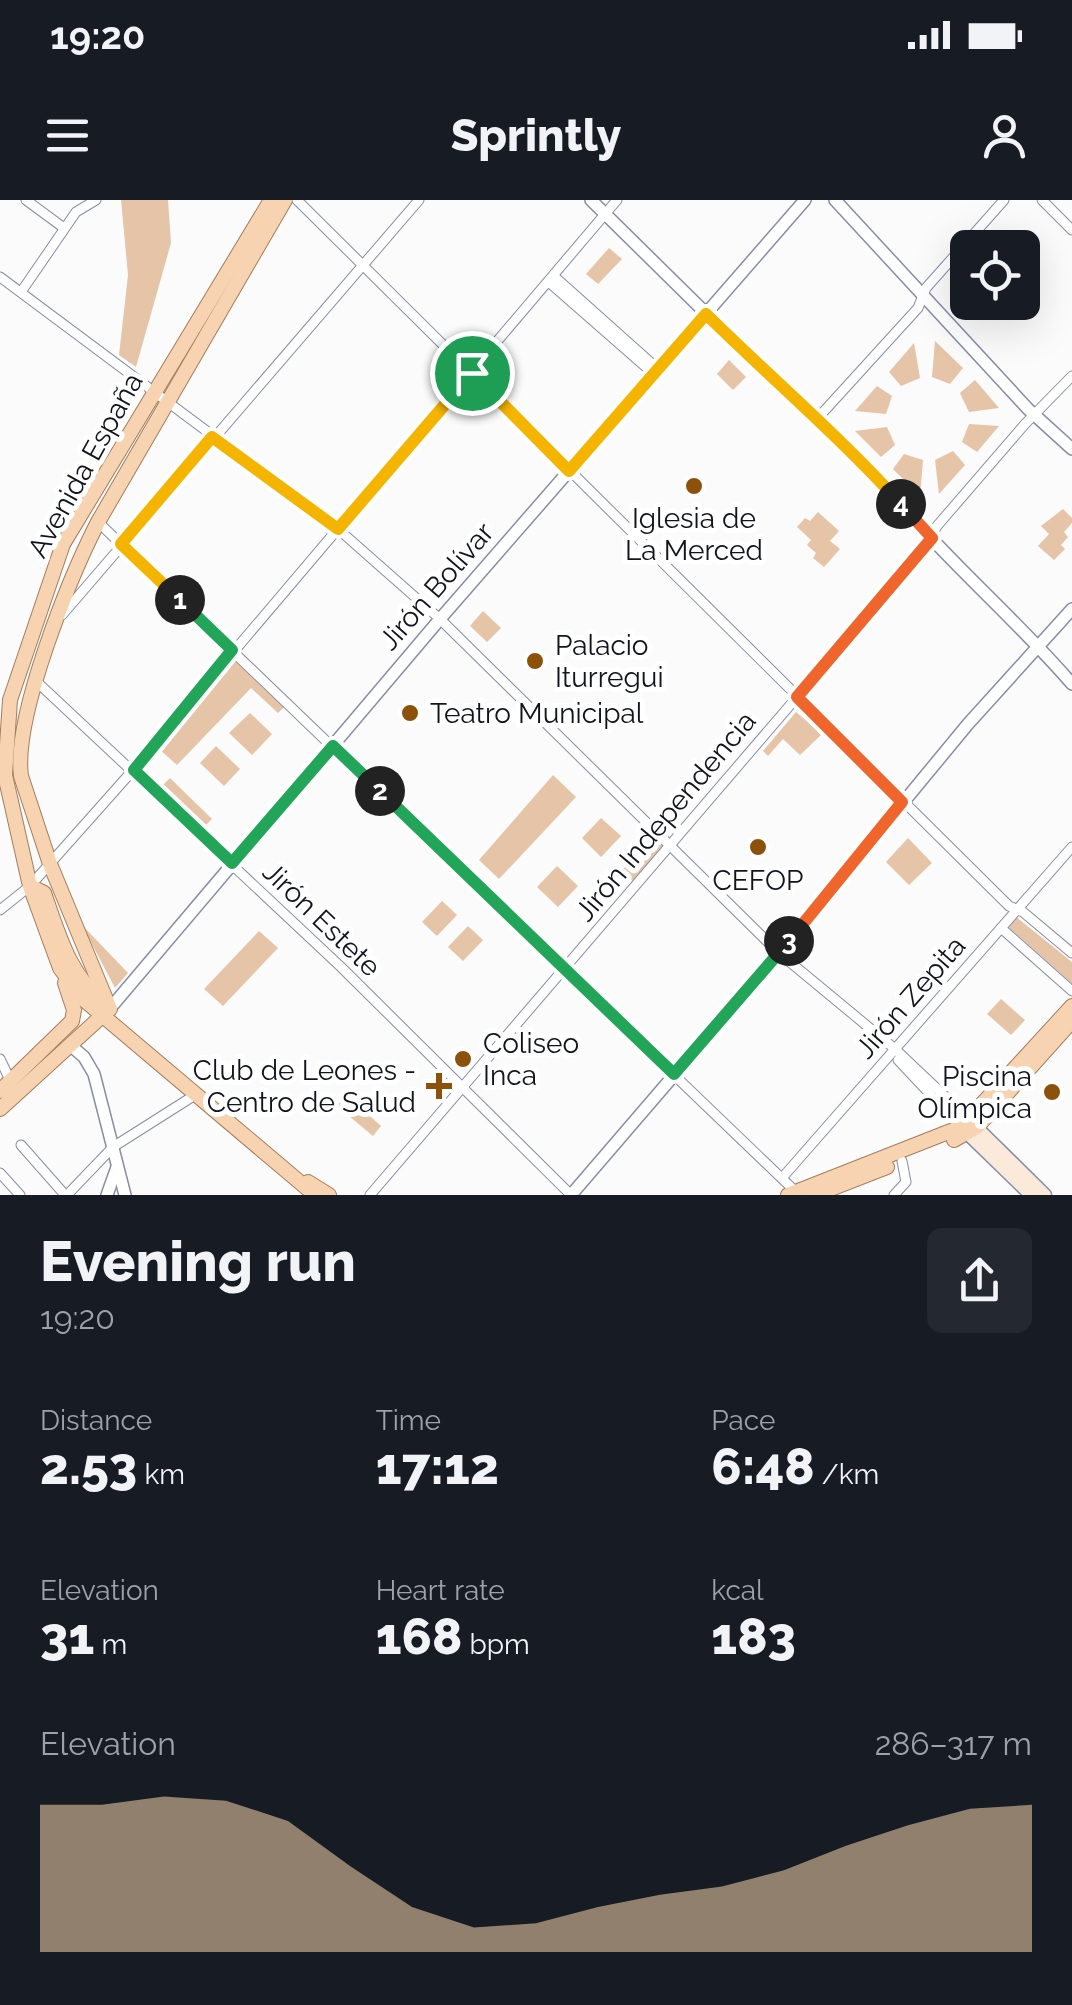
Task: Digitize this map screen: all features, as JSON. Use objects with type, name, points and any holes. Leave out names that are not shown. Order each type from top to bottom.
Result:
[{"type":"main road","name":"Avenida España","points":[[271,200],[63,544],[10,700],[8,774],[30,886],[60,968],[83,999],[107,1012],[302,1178],[329,1195]]},
{"type":"main road","name":"Avenida España","points":[[285,200],[98,522],[36,681],[8,774],[50,864],[107,1012],[195,1095],[315,1195]]},
{"type":"main road","points":[[10,700],[14,707],[28,705]]},
{"type":"main road","points":[[9,1089],[70,1045],[107,1012],[70,964],[44,893],[30,886]]},
{"type":"main road","points":[[0,1109],[9,1089],[72,1021],[74,1010],[60,968]]},
{"type":"main road","points":[[792,1193],[962,1127],[1072,1006]]},
{"type":"main road","points":[[815,1195],[902,1161],[962,1127],[1072,1021]]},
{"type":"main road","points":[[962,1127],[1028,1191],[1045,1195]]},
{"type":"street","points":[[26,200],[64,228]]},
{"type":"street","points":[[21,292],[84,200]]},
{"type":"street","points":[[76,212],[96,200]]},
{"type":"street","points":[[297,200],[902,802],[1016,910],[1072,953]]},
{"type":"street","points":[[59,618],[419,200]]},
{"type":"street","points":[[591,200],[888,489],[1072,684]]},
{"type":"street","points":[[0,910],[30,886],[134,770],[617,200]]},
{"type":"street","name":"Jirón Bolívar","points":[[107,1012],[440,619],[805,200]]},
{"type":"street","points":[[834,200],[1072,449]]},
{"type":"street","points":[[816,420],[918,308],[924,295],[1004,200]]},
{"type":"street","points":[[1042,200],[1072,230]]},
{"type":"street","points":[[0,277],[338,529],[440,619],[779,953],[895,1049],[962,1127]]},
{"type":"street","points":[[552,280],[656,372]]},
{"type":"street","name":"Jirón Independencia","points":[[370,1195],[672,845],[932,538],[938,526],[1072,376]]},
{"type":"street","points":[[98,522],[782,1178],[792,1193]]},
{"type":"street","points":[[571,1195],[779,953],[968,724],[1072,609]]},
{"type":"street","name":"Jirón Estete","points":[[36,681],[232,863],[571,1195]]},
{"type":"street","name":"Jirón Zepita","points":[[782,1178],[1072,846]]},
{"type":"street","points":[[1001,928],[1072,990]]},
{"type":"street","points":[[70,1045],[84,1057],[94,1074],[124,1195]]},
{"type":"street","points":[[895,1049],[895,1057],[962,1127]]},
{"type":"street","points":[[0,1060],[9,1089]]},
{"type":"street","points":[[20,1145],[64,1193],[113,1148],[195,1095]]},
{"type":"street","points":[[894,1195],[907,1176],[902,1161]]},
{"type":"street","points":[[107,1195],[118,1167]]},
{"type":"street","points":[[0,1173],[20,1195]]},
{"type":"shaded area","points":[[121,200],[168,200],[171,243],[136,367],[119,355],[128,275]]},
{"type":"shaded area","points":[[609,248],[622,259],[598,284],[586,274]]},
{"type":"shaded area","points":[[935,341],[963,368],[950,384],[932,377]]},
{"type":"shaded area","points":[[914,343],[920,378],[901,386],[889,372]]},
{"type":"shaded area","points":[[729,360],[746,377],[733,390],[717,374]]},
{"type":"shaded area","points":[[975,380],[999,408],[969,412],[960,393]]},
{"type":"shaded area","points":[[877,386],[892,396],[886,414],[855,411]]},
{"type":"shaded area","points":[[969,424],[999,426],[977,452],[962,442]]},
{"type":"shaded area","points":[[887,427],[895,445],[881,457],[855,431]]},
{"type":"shaded area","points":[[953,451],[965,465],[939,494],[935,460]]},
{"type":"shaded area","points":[[904,454],[923,460],[920,496],[893,469]]},
{"type":"shaded area","points":[[1063,509],[1072,523],[1064,532],[1068,537],[1061,545],[1065,549],[1054,560],[1038,546],[1049,534],[1041,526]]},
{"type":"shaded area","points":[[818,512],[839,531],[830,541],[840,549],[824,567],[813,558],[816,553],[807,545],[811,540],[797,527]]},
{"type":"shaded area","points":[[483,611],[501,628],[487,642],[470,626]]},
{"type":"shaded area","points":[[234,659],[284,707],[278,713],[251,688],[177,765],[159,749]]},
{"type":"shaded area","points":[[796,712],[822,734],[800,755],[783,739],[768,756],[763,751]]},
{"type":"shaded area","points":[[250,713],[272,734],[252,755],[229,733]]},
{"type":"shaded area","points":[[216,746],[240,769],[224,786],[200,763]]},
{"type":"shaded area","points":[[553,775],[576,797],[499,879],[479,860]]},
{"type":"shaded area","points":[[170,778],[212,819],[206,825],[162,786]]},
{"type":"shaded area","points":[[601,818],[621,836],[601,857],[582,838]]},
{"type":"shaded area","points":[[642,823],[663,847],[634,882],[621,871],[650,841],[636,828]]},
{"type":"shaded area","points":[[908,838],[932,863],[909,885],[886,862]]},
{"type":"shaded area","points":[[557,866],[578,886],[558,907],[537,887]]},
{"type":"shaded area","points":[[442,901],[457,915],[437,936],[422,922]]},
{"type":"shaded area","points":[[1015,916],[1072,962],[1072,984],[1009,928]]},
{"type":"shaded area","points":[[82,925],[128,973],[115,988]]},
{"type":"shaded area","points":[[468,926],[483,940],[463,961],[448,947]]},
{"type":"shaded area","points":[[259,931],[278,948],[223,1006],[204,989]]},
{"type":"shaded area","points":[[1001,999],[1025,1020],[1011,1035],[987,1014]]},
{"type":"shaded area","points":[[346,1095],[381,1126],[373,1136],[337,1106]]},
{"type":"place","name":"Iglesia de La Merced","points":[[694,486]]},
{"type":"place","name":"Palacio Iturregui","points":[[535,661]]},
{"type":"place","name":"Teatro Municipal","points":[[410,713]]},
{"type":"place","name":"CEFOP","points":[[758,847]]},
{"type":"place","name":"Coliseo Inca","points":[[463,1059]]},
{"type":"place","name":"Club de Leones - Centro de Salud","points":[[439,1086]]},
{"type":"place","name":"Piscina Olímpica","points":[[1052,1092]]},
{"type":"route","points":[[706,314],[801,407],[828,428],[932,538],[797,697],[902,802],[674,1074],[333,746],[232,863],[134,770],[232,650],[121,544],[212,437],[338,529],[472,373],[569,471],[706,314]]}]
